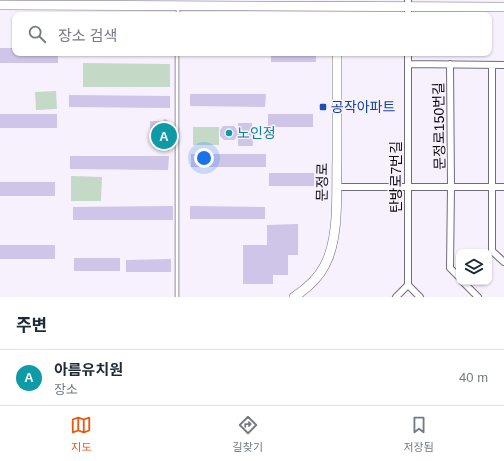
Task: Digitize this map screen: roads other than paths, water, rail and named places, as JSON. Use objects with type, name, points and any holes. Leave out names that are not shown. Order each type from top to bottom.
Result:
[{"type":"main road","points":[[0,5],[175,7],[504,7]]},
{"type":"main road","name":"문정로","points":[[294,297],[307,287],[321,272],[327,260],[334,238],[337,56]]},
{"type":"street","name":"탄방로7번길","points":[[408,56],[408,285]]},
{"type":"street","points":[[408,64],[504,65]]},
{"type":"street","name":"문정로150번길","points":[[450,64],[451,187]]},
{"type":"street","points":[[492,65],[492,251],[504,262]]},
{"type":"street","name":"문정로150번길","points":[[336,187],[504,187]]},
{"type":"street","points":[[451,187],[450,268],[456,275]]},
{"type":"street","points":[[396,297],[408,285],[420,297]]},
{"type":"street","points":[[466,285],[478,297]]},
{"type":"lane","points":[[177,56],[177,297]]},
{"type":"place","name":"공작아파트","points":[[323,107]]},
{"type":"place","name":"노인정","points":[[229,133]]},
{"type":"place","name":"아름유치원","points":[[164,136]]}]
